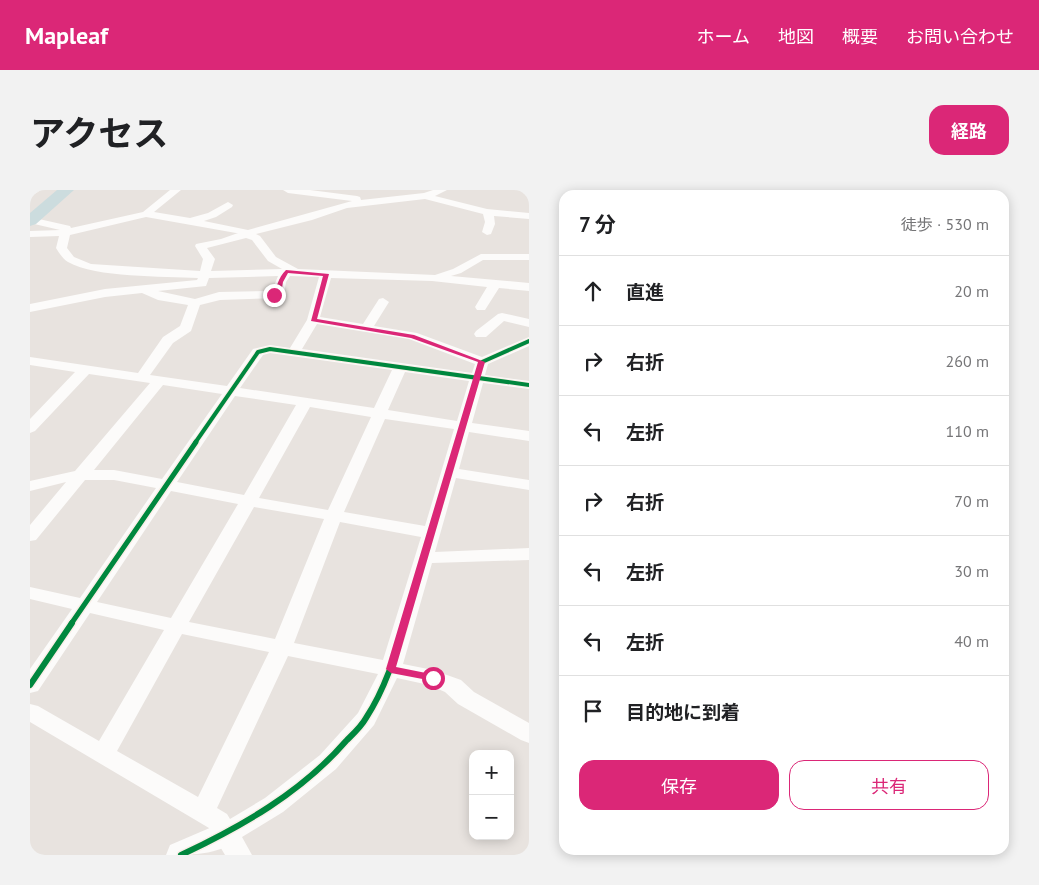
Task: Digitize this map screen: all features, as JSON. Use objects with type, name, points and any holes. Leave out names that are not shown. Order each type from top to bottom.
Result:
[{"type":"highway","points":[[30,221],[50,190]]},
{"type":"highway","points":[[30,221],[66,190]]},
{"type":"street","points":[[30,194],[36,190]]},
{"type":"street","points":[[146,214],[176,190]]},
{"type":"street","points":[[288,190],[354,199],[425,196],[487,212],[529,216]]},
{"type":"street","points":[[425,196],[442,190]]},
{"type":"street","points":[[30,308],[105,293],[202,282],[209,258],[200,246],[223,242],[354,199]]},
{"type":"street","points":[[192,221],[212,215],[228,205]]},
{"type":"street","points":[[487,212],[491,219],[487,232]]},
{"type":"street","points":[[65,233],[146,214],[192,221],[239,230],[260,242],[272,259],[291,272]]},
{"type":"street","points":[[30,221],[66,228],[60,248],[64,254],[70,259],[88,267],[101,269],[203,275],[291,272],[432,278],[529,287]]},
{"type":"street","points":[[432,278],[457,271],[481,257],[529,257]]},
{"type":"street","points":[[144,288],[162,297],[194,303],[219,296],[274,295],[278,294],[280,282],[291,272]]},
{"type":"street","points":[[294,352],[314,320],[326,274]]},
{"type":"street","points":[[481,307],[495,284]]},
{"type":"street","points":[[366,329],[382,302]]},
{"type":"street","points":[[142,377],[168,340],[186,328],[194,303]]},
{"type":"street","points":[[481,334],[502,317],[529,323]]},
{"type":"street","points":[[314,320],[412,336],[479,370],[529,385]]},
{"type":"street","points":[[30,684],[229,391],[258,352],[270,349],[400,367],[479,370],[509,350],[529,341]]},
{"type":"street","points":[[509,350],[529,352]]},
{"type":"street","points":[[30,360],[529,436]]},
{"type":"street","points":[[203,812],[282,647],[334,516],[400,367]]},
{"type":"street","points":[[30,428],[86,369]]},
{"type":"street","points":[[181,855],[233,844],[274,805],[328,762],[366,719],[391,669],[479,370]]},
{"type":"street","points":[[30,536],[160,380]]},
{"type":"street","points":[[103,754],[306,403]]},
{"type":"street","points":[[450,472],[529,485]]},
{"type":"street","points":[[30,486],[50,480],[91,474],[114,475],[248,501],[432,533]]},
{"type":"street","points":[[30,477],[50,480]]},
{"type":"street","points":[[424,558],[529,554]]},
{"type":"street","points":[[30,593],[177,626],[433,678],[453,686],[466,698],[529,734]]},
{"type":"street","points":[[30,712],[218,821],[233,844]]},
{"type":"cycle path","points":[[181,855],[226,834],[274,805],[328,762],[366,719],[391,669],[482,362],[529,341]]},
{"type":"cycle path","points":[[30,685],[258,352],[270,349],[529,385]]},
{"type":"route","points":[[274,295],[278,294],[280,282],[286,272],[326,274],[314,320],[412,336],[482,362],[391,669],[433,678]]}]
